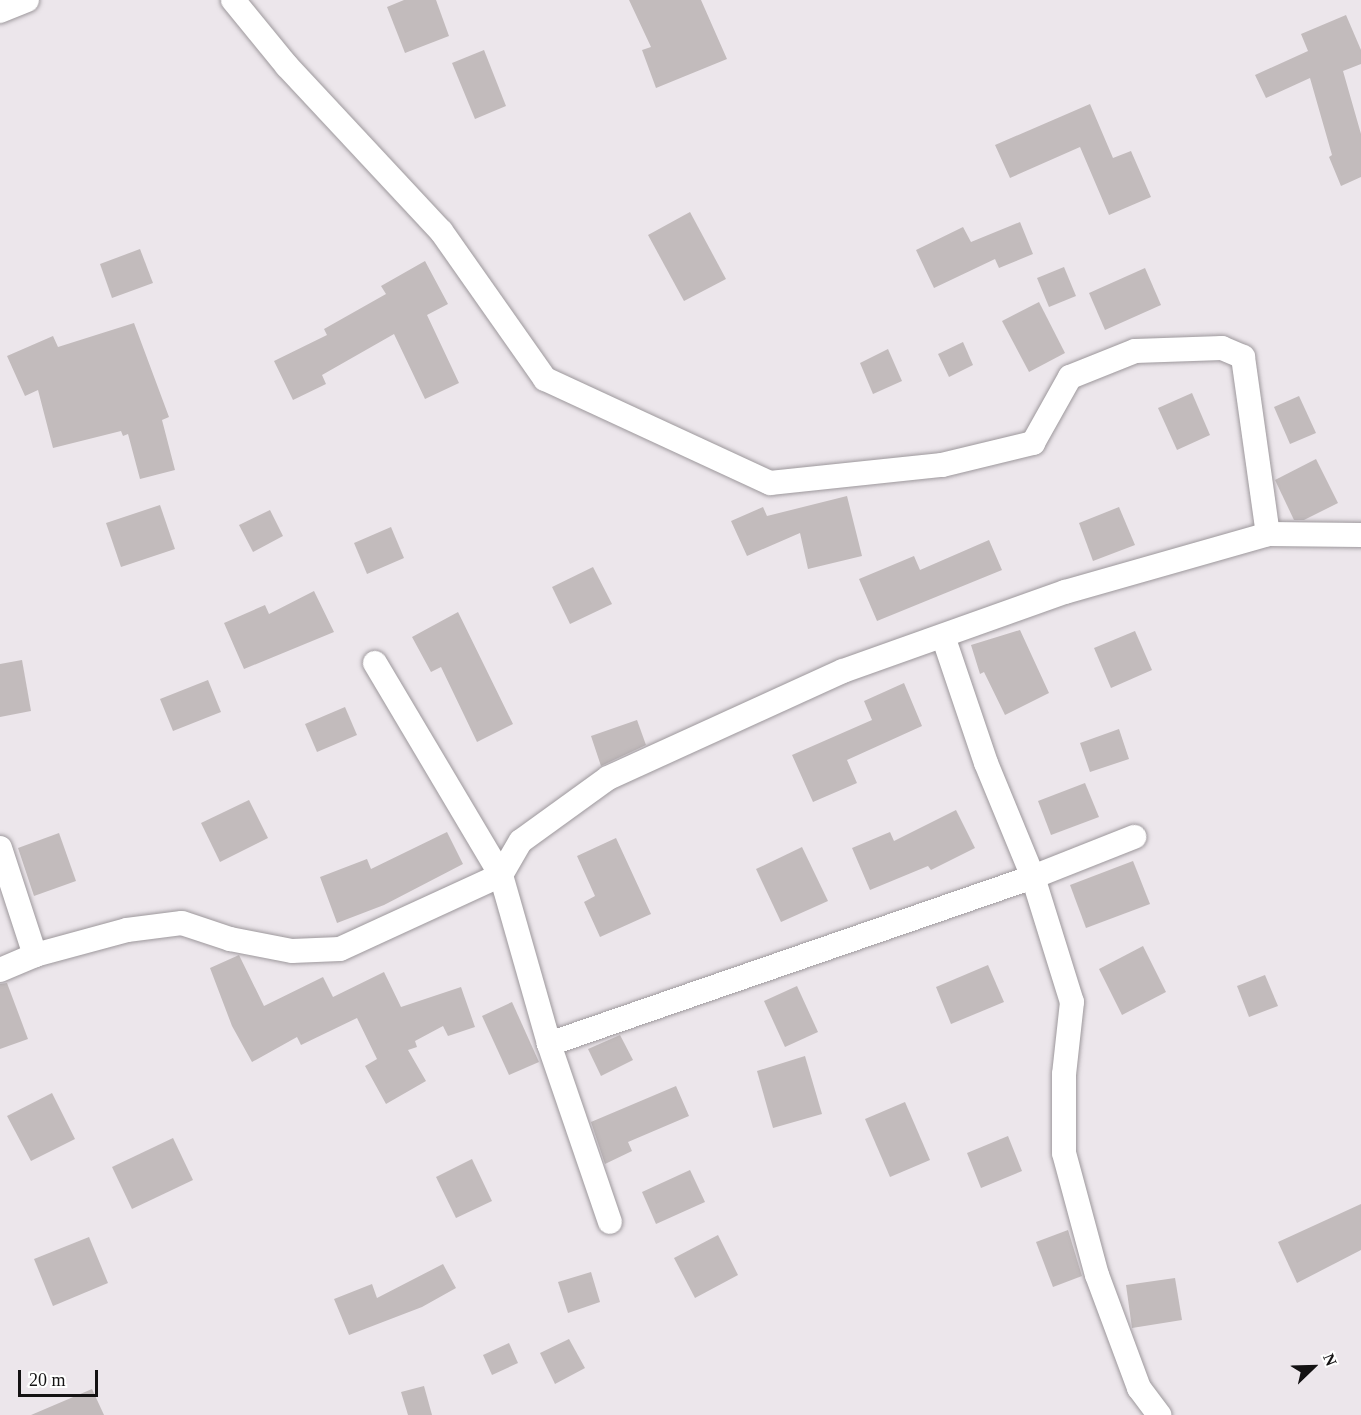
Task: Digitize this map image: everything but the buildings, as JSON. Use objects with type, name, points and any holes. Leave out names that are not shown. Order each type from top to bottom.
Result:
[{"type":"street","points":[[0,11],[27,0]]},
{"type":"street","points":[[233,0],[287,66],[441,231],[545,379],[770,483],[942,465],[1032,443],[1070,377],[1135,351],[1222,348],[1243,357],[1268,534]]},
{"type":"street","points":[[0,970],[35,955],[127,930],[182,923],[230,939],[292,951],[340,949],[501,875],[521,841],[608,778],[843,671],[1065,592],[1268,534],[1361,535]]},
{"type":"street","points":[[943,636],[986,763],[1034,877],[1072,1002],[1064,1074],[1064,1153],[1096,1275],[1139,1388],[1159,1415]]},
{"type":"street","points":[[375,663],[501,875],[549,1044],[610,1222]]},
{"type":"street","points":[[549,1044],[1034,877],[1134,837]]},
{"type":"street","points":[[0,848],[35,955]]}]
